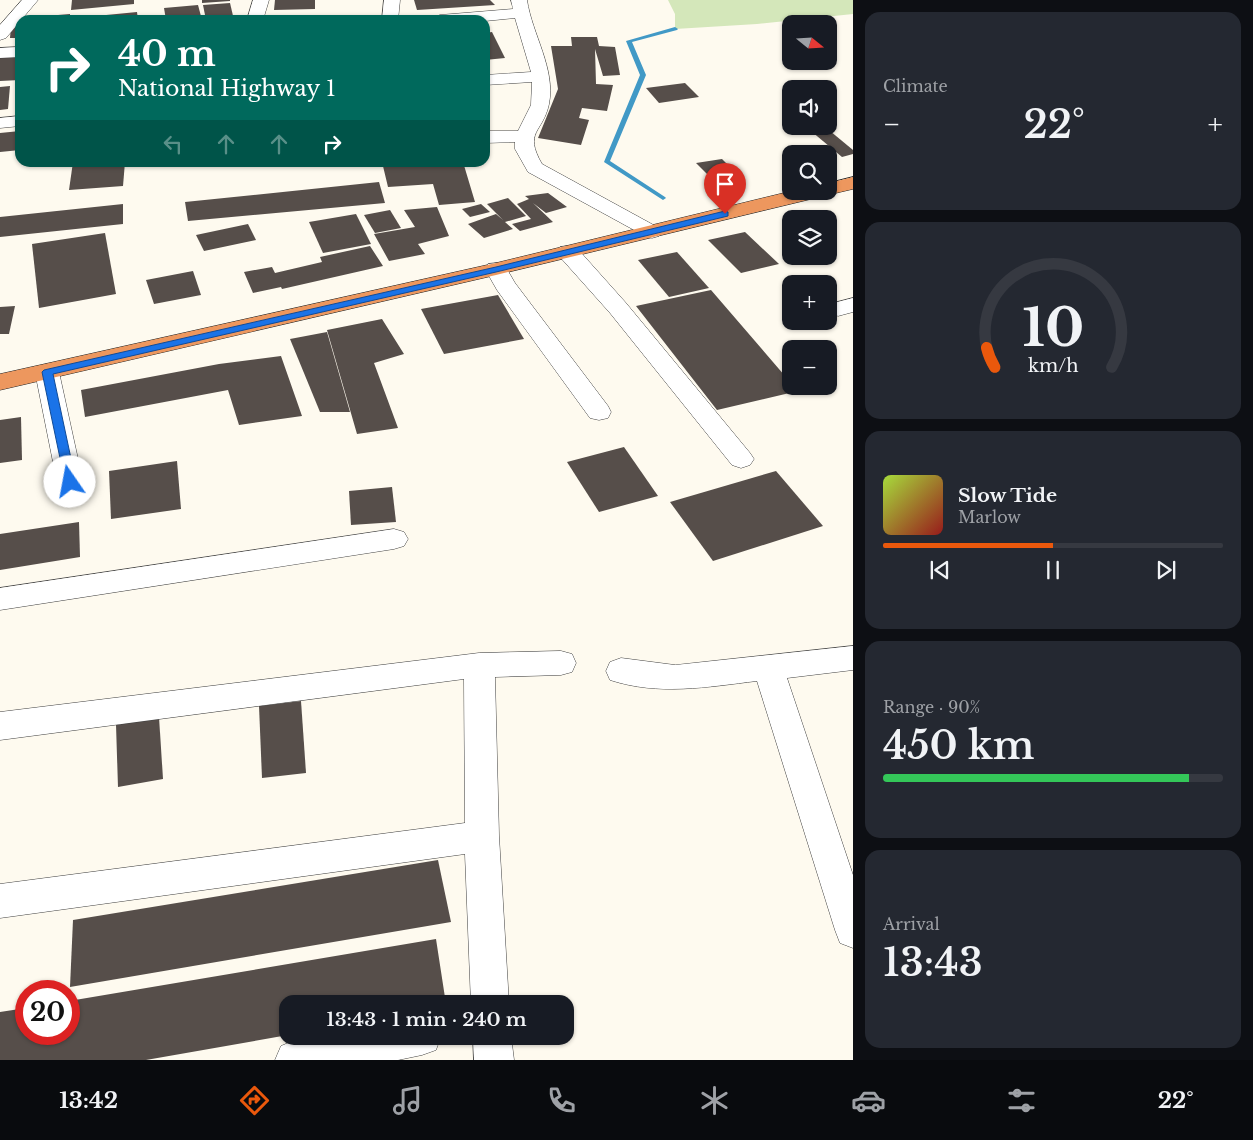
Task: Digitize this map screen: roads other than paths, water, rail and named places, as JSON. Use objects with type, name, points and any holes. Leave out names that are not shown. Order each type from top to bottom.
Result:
[{"type":"highway","points":[[837,186],[853,183]]},
{"type":"highway","points":[[0,382],[496,269],[782,200]]},
{"type":"street","points":[[17,15],[30,0]]},
{"type":"street","points":[[256,15],[260,0]]},
{"type":"street","points":[[390,15],[392,0]]},
{"type":"street","points":[[469,15],[520,6],[541,76],[540,105],[524,142],[535,168],[652,232]]},
{"type":"street","points":[[0,35],[15,18]]},
{"type":"street","points":[[0,53],[15,52]]},
{"type":"street","points":[[490,80],[541,76]]},
{"type":"street","points":[[0,123],[15,122]]},
{"type":"street","points":[[490,138],[524,142]]},
{"type":"street","points":[[490,145],[524,142]]},
{"type":"street","points":[[568,252],[618,308],[741,459]]},
{"type":"street","points":[[496,269],[599,412]]},
{"type":"street","points":[[47,372],[70,482]]},
{"type":"street","points":[[0,600],[394,540]]},
{"type":"street","points":[[620,671],[676,678],[853,658]]},
{"type":"street","points":[[0,726],[480,665],[561,663]]},
{"type":"street","points":[[480,665],[482,836],[490,995]]},
{"type":"street","points":[[768,667],[853,930]]},
{"type":"street","points":[[0,901],[482,836]]},
{"type":"street","points":[[295,1060],[374,1045]]},
{"type":"street","points":[[493,1045],[494,1060]]},
{"type":"waterway","points":[[663,198],[607,162],[643,75],[629,41],[675,29]]}]
